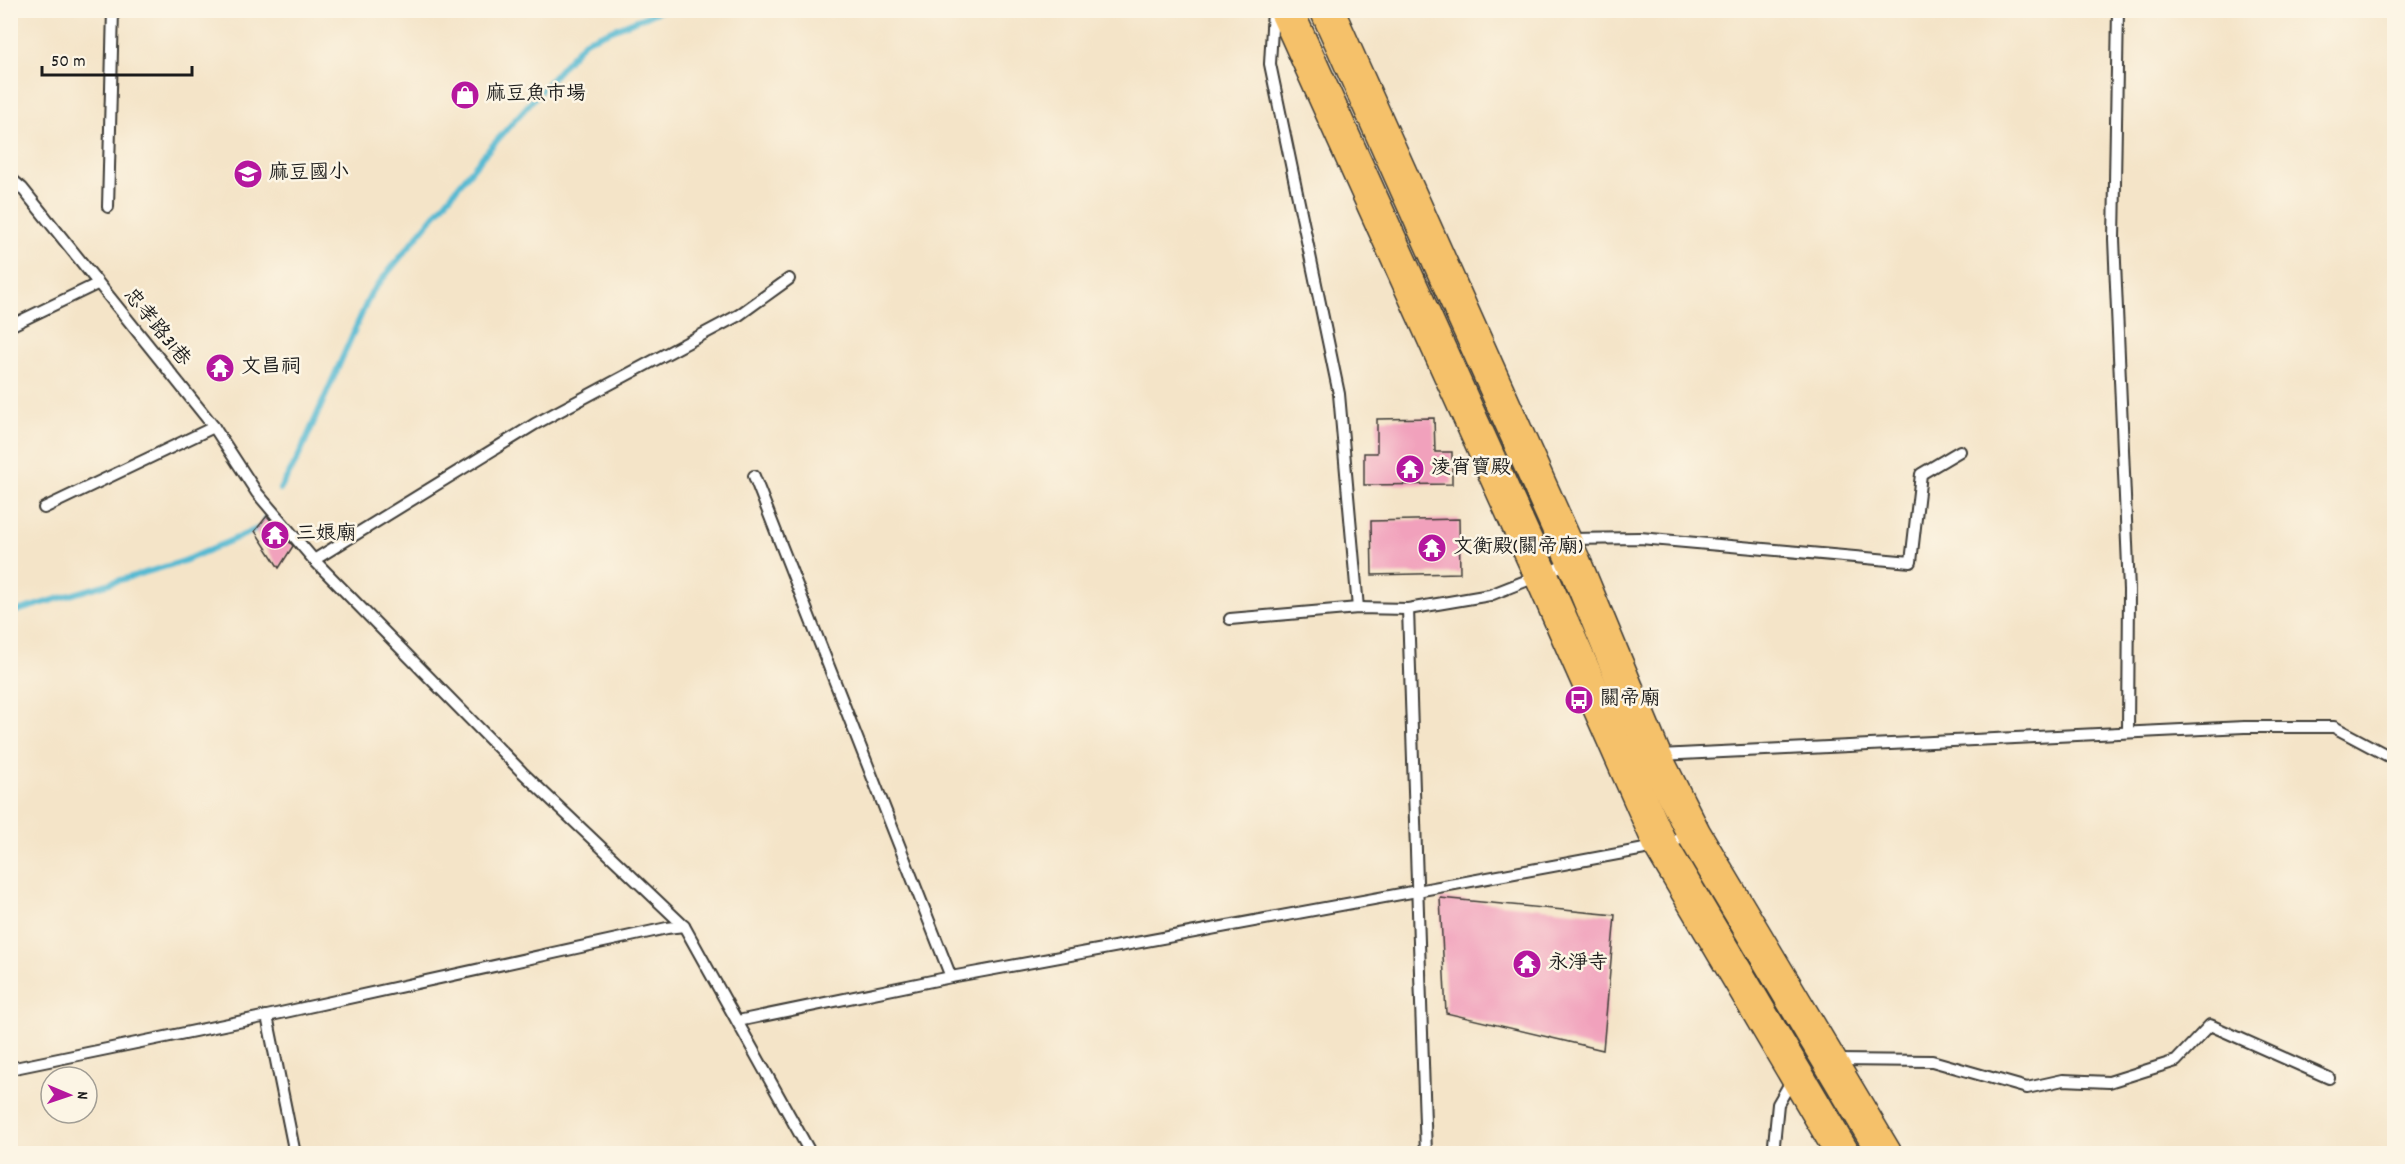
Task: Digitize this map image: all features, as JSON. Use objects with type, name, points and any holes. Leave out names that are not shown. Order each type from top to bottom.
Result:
[{"type":"main road","points":[[1286,10],[1661,846],[1843,1154]]},
{"type":"main road","points":[[1327,10],[1569,550],[1654,755],[1694,834],[1885,1154]]},
{"type":"lane","points":[[108,207],[113,10]]},
{"type":"lane","points":[[1273,10],[1270,64],[1339,394],[1358,608]]},
{"type":"lane","points":[[2118,10],[2114,239],[2129,590],[2128,732]]},
{"type":"lane","name":"忠孝路31巷","points":[[10,178],[22,188],[214,427],[257,493],[314,560],[522,772],[684,926],[811,1154]]},
{"type":"lane","points":[[314,560],[535,424],[739,315],[789,279]]},
{"type":"lane","points":[[10,326],[97,284]]},
{"type":"lane","points":[[44,508],[214,427]]},
{"type":"lane","points":[[1230,619],[1358,608],[1408,609],[1490,595],[1541,575],[1569,550],[1640,538],[1911,562],[1921,474],[1960,451]]},
{"type":"lane","points":[[754,476],[951,976]]},
{"type":"lane","points":[[1408,609],[1426,1154]]},
{"type":"lane","points":[[1654,755],[2244,727],[2334,727],[2394,759]]},
{"type":"lane","points":[[738,1021],[951,976],[1661,846],[1694,834]]},
{"type":"lane","points":[[10,1069],[684,926]]},
{"type":"lane","points":[[267,1016],[295,1154]]},
{"type":"lane","points":[[1830,1060],[1932,1061],[2027,1088],[2063,1080],[2109,1082],[2176,1061],[2210,1024],[2329,1078]]},
{"type":"lane","points":[[1773,1154],[1778,1104],[1795,1075]]},
{"type":"building","points":[[1434,418],[1435,452],[1452,452],[1452,484],[1364,485],[1364,453],[1377,453],[1377,419]]},
{"type":"building","name":"三娘廟","points":[[267,516],[293,546],[279,568],[255,531]]},
{"type":"building","points":[[1459,519],[1460,573],[1372,575],[1371,521]]},
{"type":"building","name":"永淨寺","points":[[1440,898],[1615,915],[1603,1050],[1446,1013]]},
{"type":"waterway","points":[[280,489],[297,460],[371,293],[484,155],[585,41],[662,10]]},
{"type":"waterway","points":[[10,613],[184,561],[262,527],[270,512]]},
{"type":"place","name":"麻豆魚市場","points":[[465,95]]},
{"type":"place","name":"麻豆國小","points":[[248,174]]},
{"type":"place","name":"文昌祠","points":[[220,368]]},
{"type":"place","name":"淩宵寶殿","points":[[1410,469]]},
{"type":"place","name":"三娘廟","points":[[275,535]]},
{"type":"place","name":"文衡殿(關帝廟)","points":[[1432,548]]},
{"type":"place","name":"關帝廟","points":[[1579,700]]},
{"type":"place","name":"永淨寺","points":[[1527,964]]}]
